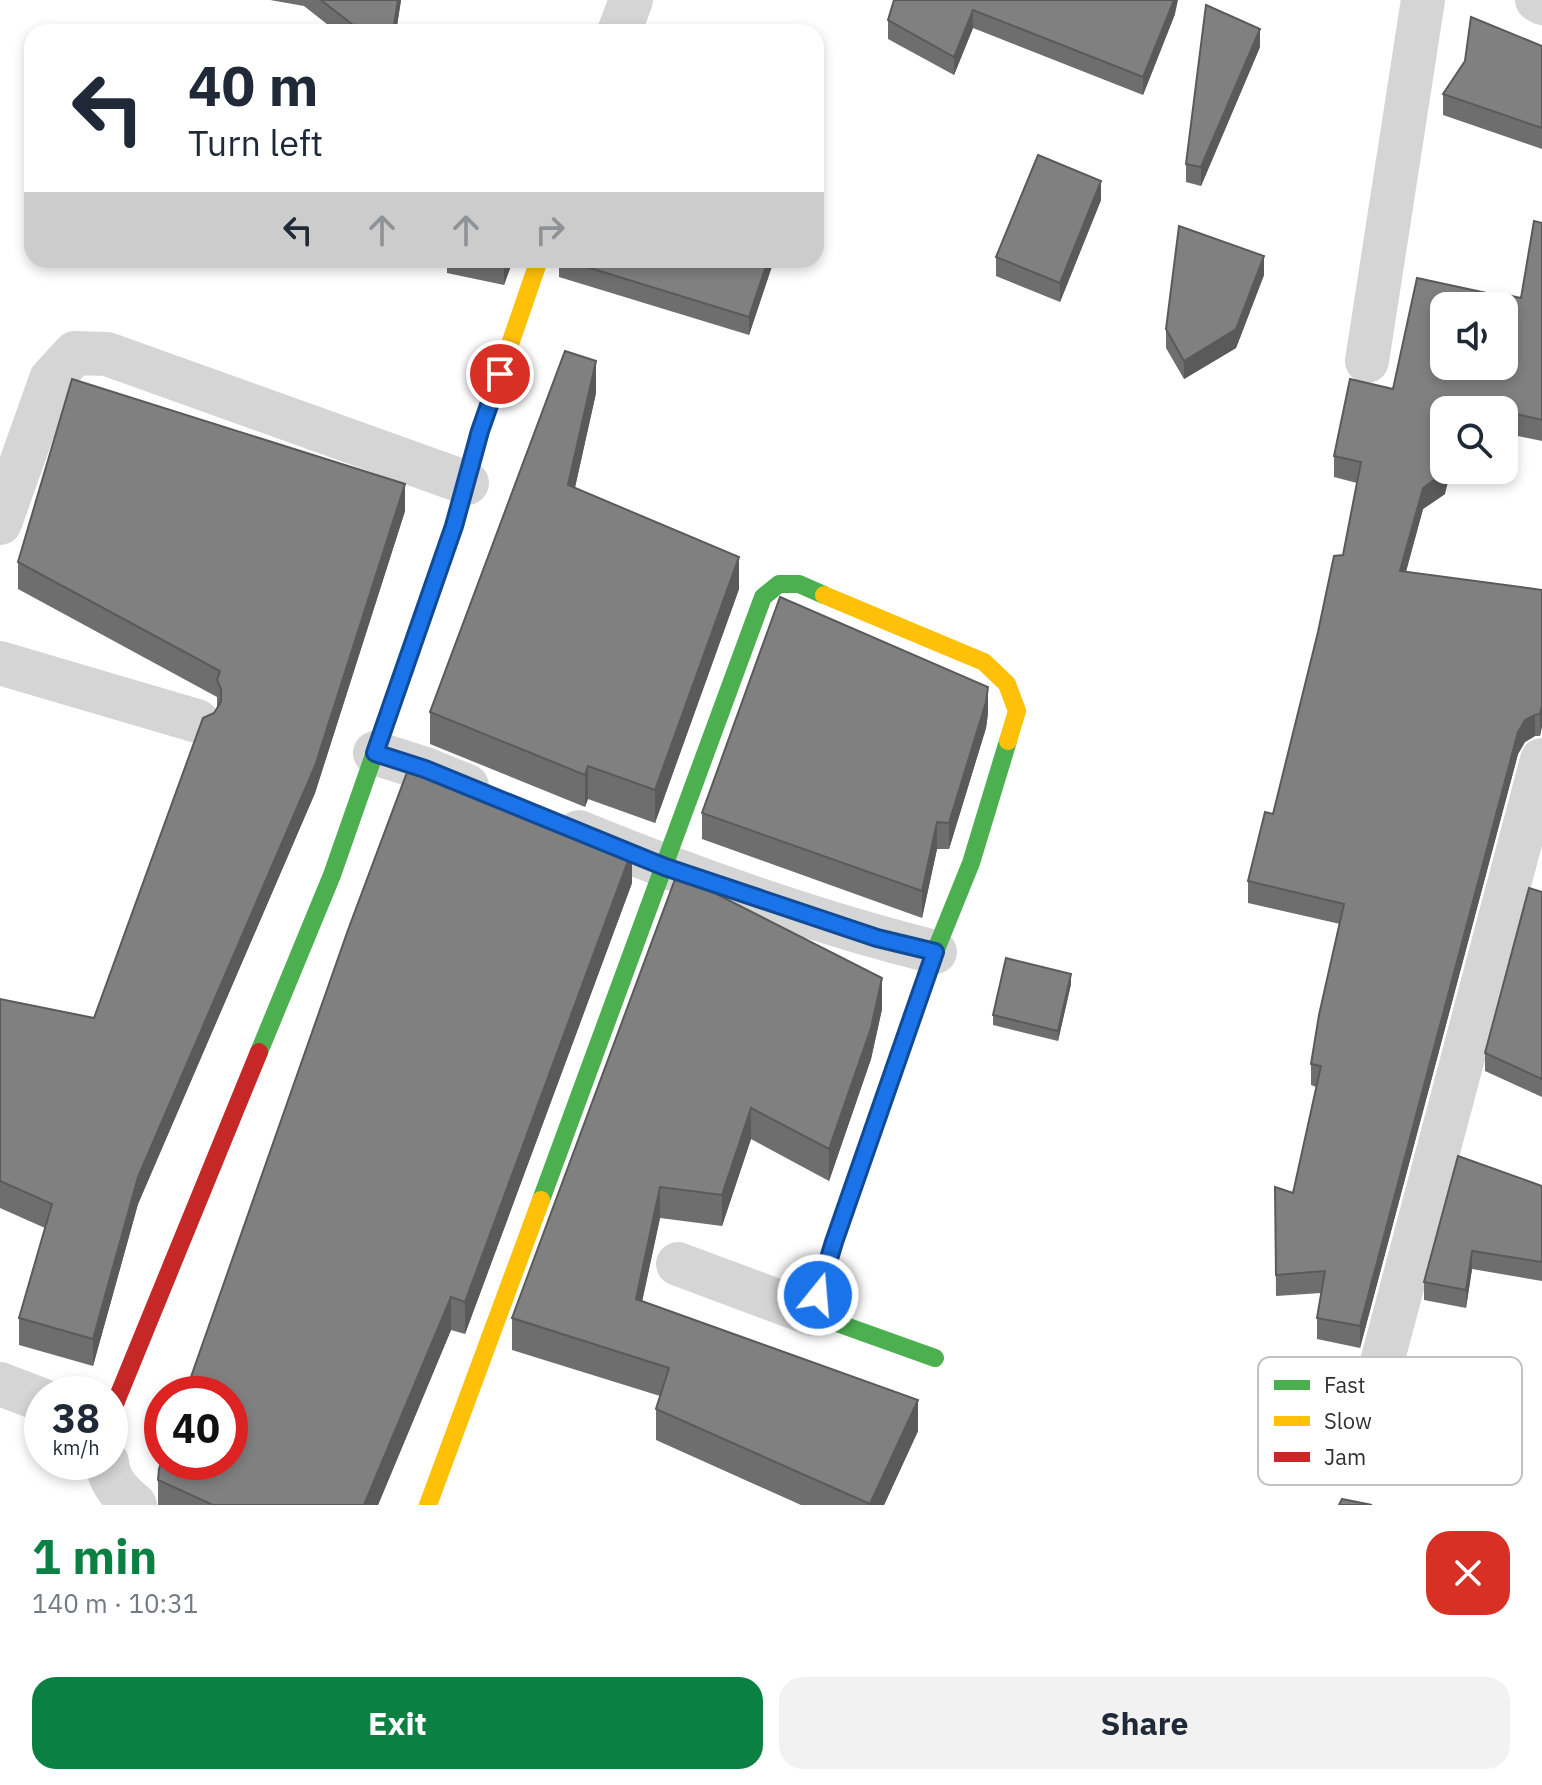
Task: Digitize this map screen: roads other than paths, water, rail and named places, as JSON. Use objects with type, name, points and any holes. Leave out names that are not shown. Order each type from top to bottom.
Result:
[{"type":"street","points":[[622,24],[631,0]]},
{"type":"street","points":[[1367,361],[1423,0]]},
{"type":"street","points":[[1537,0],[1542,3]]},
{"type":"street","points":[[126,1376],[332,875],[454,526],[480,431],[536,268]]},
{"type":"street","points":[[0,523],[51,379],[75,353],[107,354],[467,483]]},
{"type":"street","points":[[428,1505],[763,597],[779,584],[799,584],[984,662],[1007,684],[1017,711],[971,863],[935,952],[812,1314]]},
{"type":"street","points":[[0,663],[197,721]]},
{"type":"street","points":[[375,753],[425,769],[665,867],[877,938],[935,952]]},
{"type":"street","points":[[1383,1357],[1542,760]]},
{"type":"street","points":[[678,1264],[935,1358]]},
{"type":"street","points":[[0,1384],[24,1393]]},
{"type":"street","points":[[112,1480],[119,1492],[135,1505]]}]
